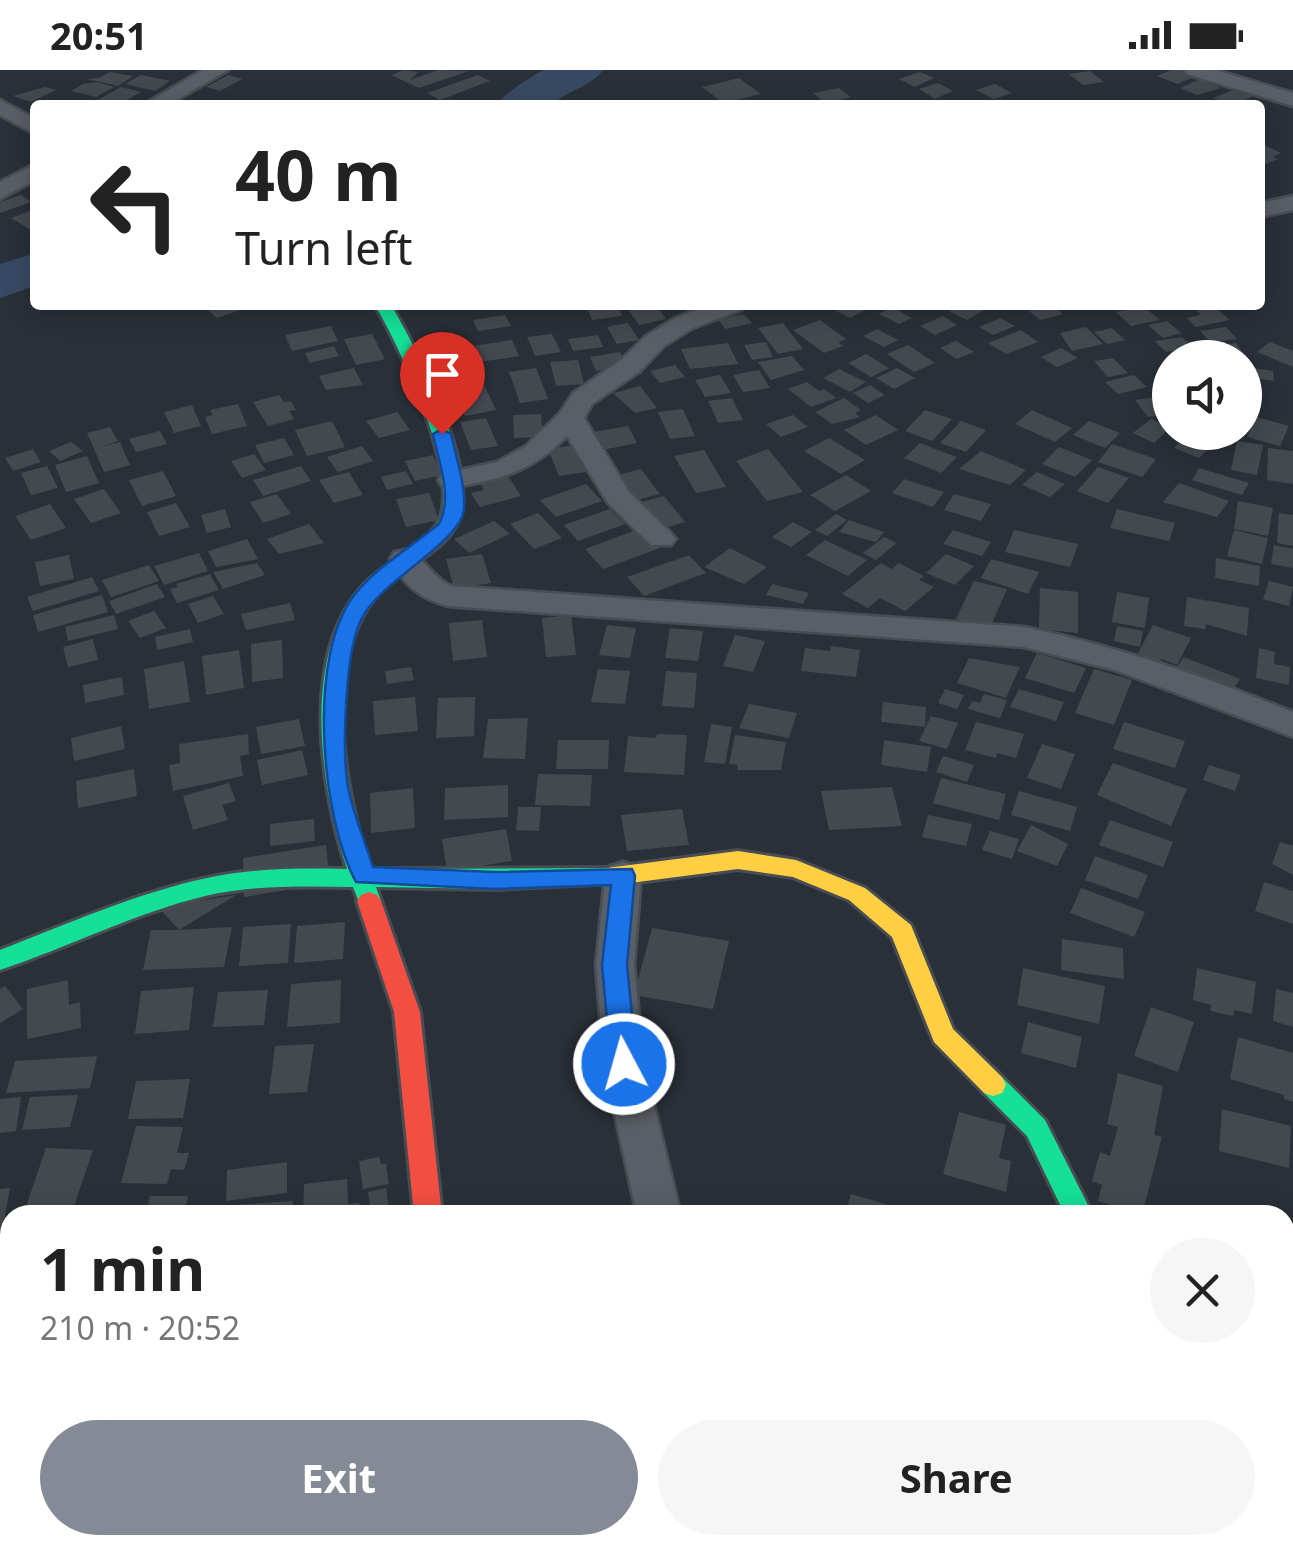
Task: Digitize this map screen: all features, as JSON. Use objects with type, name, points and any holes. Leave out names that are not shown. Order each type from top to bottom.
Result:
[{"type":"street","points":[[162,100],[218,70]]},
{"type":"street","points":[[1194,70],[1293,100]]},
{"type":"street","points":[[0,106],[30,125]]},
{"type":"street","points":[[0,192],[30,175]]},
{"type":"street","points":[[1265,209],[1293,203]]},
{"type":"street","points":[[388,310],[399,326],[419,386],[433,412],[452,480],[454,513],[446,528],[364,597],[349,622],[337,665],[336,785],[380,940],[406,1012],[427,1205]]},
{"type":"street","points":[[452,480],[506,468],[536,452],[582,400],[630,366],[655,342],[684,323],[719,310]]},
{"type":"street","points":[[570,418],[618,496],[660,539]]},
{"type":"street","points":[[405,559],[416,579],[428,590],[448,596],[972,631],[1042,640],[1144,668],[1293,725]]},
{"type":"street","points":[[0,960],[86,926],[206,887],[283,877],[494,880],[624,876],[738,860],[796,870],[857,894],[902,932],[943,1035],[1036,1128],[1075,1205]]},
{"type":"street","points":[[624,876],[614,965],[624,1064],[656,1205]]},
{"type":"building","points":[[404,70],[418,72],[410,80],[438,70],[469,71],[419,88],[391,75]]},
{"type":"building","points":[[1171,70],[1196,76],[1178,84],[1157,76]]},
{"type":"building","points":[[1090,71],[1104,82],[1083,85],[1069,74]]},
{"type":"building","points":[[110,72],[133,76],[118,86],[87,79],[99,78]]},
{"type":"building","points":[[920,72],[934,78],[915,87],[899,79]]},
{"type":"building","points":[[141,75],[170,81],[155,91],[125,84]]},
{"type":"building","points":[[228,75],[242,79],[220,91],[206,87]]},
{"type":"building","points":[[478,75],[490,81],[440,100],[427,93]]},
{"type":"building","points":[[739,78],[761,94],[719,100],[702,87]]},
{"type":"building","points":[[1200,79],[1221,88],[1197,95],[1180,88]]},
{"type":"building","points":[[97,82],[114,87],[96,97],[71,91],[83,84]]},
{"type":"building","points":[[938,83],[953,91],[935,99],[919,89]]},
{"type":"building","points":[[995,84],[1012,93],[994,99],[976,90]]},
{"type":"building","points":[[45,87],[56,90],[30,102],[13,96]]},
{"type":"building","points":[[121,87],[141,92],[127,100],[98,100]]},
{"type":"building","points":[[839,88],[851,97],[821,100],[813,93]]},
{"type":"building","points":[[1238,88],[1256,95],[1244,100],[1213,98]]},
{"type":"building","points":[[1265,145],[1281,153],[1273,157],[1278,159],[1266,164]]},
{"type":"building","points":[[21,195],[30,201],[0,213],[0,202]]},
{"type":"building","points":[[30,211],[30,229],[11,218]]},
{"type":"building","points":[[208,310],[240,310],[217,318]]},
{"type":"building","points":[[588,310],[619,310],[622,316],[592,320]]},
{"type":"building","points":[[628,310],[660,310],[666,319],[639,325]]},
{"type":"building","points":[[835,310],[865,310],[850,318]]},
{"type":"building","points":[[897,310],[912,318],[899,324],[879,314]]},
{"type":"building","points":[[951,310],[984,310],[967,320]]},
{"type":"building","points":[[1058,310],[1063,314],[1040,320],[1029,311]]},
{"type":"building","points":[[1148,310],[1160,320],[1131,326],[1116,312]]},
{"type":"building","points":[[1196,310],[1218,310],[1230,320],[1196,327],[1186,318],[1201,315]]},
{"type":"building","points":[[744,314],[752,323],[725,329],[718,319]]},
{"type":"building","points":[[505,315],[511,326],[478,331],[473,320]]},
{"type":"building","points":[[943,316],[957,325],[935,335],[920,326]]},
{"type":"building","points":[[1000,318],[1015,326],[993,335],[979,327]]},
{"type":"building","points":[[820,320],[846,339],[838,342],[843,346],[824,353],[793,330]]},
{"type":"building","points":[[1167,321],[1181,333],[1163,338],[1148,325]]},
{"type":"building","points":[[628,323],[639,340],[617,344],[607,327]]},
{"type":"building","points":[[783,323],[803,349],[778,354],[758,328]]},
{"type":"building","points":[[331,326],[338,341],[292,351],[285,335]]},
{"type":"building","points":[[1086,327],[1103,344],[1072,351],[1060,333]]},
{"type":"building","points":[[1226,327],[1237,339],[1208,340],[1200,331]]},
{"type":"building","points":[[1112,328],[1125,340],[1107,344],[1094,332]]},
{"type":"building","points":[[877,329],[898,340],[884,347],[863,336]]},
{"type":"building","points":[[1021,330],[1038,342],[1006,354],[988,343]]},
{"type":"building","points":[[372,334],[385,359],[356,365],[344,339]]},
{"type":"building","points":[[552,334],[561,352],[535,356],[527,337]]},
{"type":"building","points":[[598,335],[603,347],[573,351],[568,339]]},
{"type":"building","points":[[512,340],[519,356],[480,362],[473,346]]},
{"type":"building","points":[[446,341],[464,371],[438,377],[420,346]]},
{"type":"building","points":[[956,341],[974,352],[957,359],[940,348]]},
{"type":"building","points":[[766,342],[773,357],[752,360],[744,345]]},
{"type":"building","points":[[1270,342],[1293,351],[1293,367],[1262,354],[1262,348]]},
{"type":"building","points":[[728,343],[738,364],[690,369],[681,349]]},
{"type":"building","points":[[908,345],[935,363],[914,372],[887,354]]},
{"type":"building","points":[[334,346],[339,356],[310,363],[305,353]]},
{"type":"building","points":[[1061,348],[1078,358],[1057,367],[1041,357]]},
{"type":"building","points":[[620,352],[626,366],[596,371],[590,357]]},
{"type":"building","points":[[866,354],[889,368],[871,377],[848,363]]},
{"type":"building","points":[[792,356],[804,370],[771,380],[758,362]]},
{"type":"building","points":[[1113,358],[1128,373],[1108,377],[1094,361]]},
{"type":"building","points":[[578,360],[584,384],[556,386],[550,362]]},
{"type":"building","points":[[675,365],[685,377],[660,383],[650,371]]},
{"type":"building","points":[[354,368],[363,385],[326,390],[319,376]]},
{"type":"building","points":[[536,368],[548,399],[520,403],[509,372]]},
{"type":"building","points":[[897,368],[915,378],[894,389],[876,378]]},
{"type":"building","points":[[839,369],[866,382],[850,392],[823,378]]},
{"type":"building","points":[[1262,369],[1273,371],[1274,381],[1262,379]]},
{"type":"building","points":[[759,370],[770,388],[743,392],[733,375]]},
{"type":"building","points":[[720,375],[731,393],[705,397],[695,380]]},
{"type":"building","points":[[1134,375],[1147,387],[1118,394],[1105,382]]},
{"type":"building","points":[[481,378],[496,410],[465,416],[451,383]]},
{"type":"building","points":[[807,382],[836,398],[811,407],[788,389]]},
{"type":"building","points":[[870,385],[885,395],[868,403],[853,393]]},
{"type":"building","points":[[640,386],[657,408],[635,413],[613,393]]},
{"type":"building","points":[[279,395],[284,402],[291,401],[296,410],[289,411],[294,419],[268,426],[253,402]]},
{"type":"building","points":[[732,398],[743,420],[718,423],[708,401]]},
{"type":"building","points":[[844,398],[861,410],[855,413],[860,417],[832,424],[815,412]]},
{"type":"building","points":[[1152,398],[1152,416],[1148,417],[1135,400]]},
{"type":"building","points":[[238,404],[247,426],[212,434],[205,417],[213,415],[210,410]]},
{"type":"building","points":[[192,405],[201,426],[174,433],[164,412]]},
{"type":"building","points":[[683,409],[695,436],[670,439],[658,412]]},
{"type":"building","points":[[925,410],[952,419],[932,441],[905,431]]},
{"type":"building","points":[[1032,410],[1072,428],[1055,442],[1015,424]]},
{"type":"building","points":[[397,412],[410,430],[379,438],[366,421]]},
{"type":"building","points":[[541,414],[543,437],[514,438],[513,415]]},
{"type":"building","points":[[793,415],[808,427],[781,437],[766,424]]},
{"type":"building","points":[[876,415],[898,430],[866,445],[844,430]]},
{"type":"building","points":[[486,418],[498,446],[471,450],[460,422]]},
{"type":"building","points":[[1151,419],[1152,419],[1152,442],[1133,433]]},
{"type":"building","points":[[1262,419],[1289,426],[1280,446],[1262,441]]},
{"type":"building","points":[[332,421],[345,447],[307,456],[295,430]]},
{"type":"building","points":[[961,421],[986,430],[966,452],[940,443]]},
{"type":"building","points":[[1089,421],[1120,433],[1105,448],[1073,435]]},
{"type":"building","points":[[628,426],[637,443],[598,451],[588,433]]},
{"type":"building","points":[[110,427],[118,441],[100,447],[120,442],[130,465],[104,472],[87,433]]},
{"type":"building","points":[[160,431],[167,444],[136,452],[129,439]]},
{"type":"building","points":[[284,438],[294,455],[264,463],[255,445]]},
{"type":"building","points":[[829,438],[865,460],[841,474],[804,451]]},
{"type":"building","points":[[71,442],[83,451],[60,461],[49,451]]},
{"type":"building","points":[[920,443],[957,457],[941,473],[904,458]]},
{"type":"building","points":[[1112,444],[1156,459],[1142,477],[1098,462]]},
{"type":"building","points":[[575,445],[586,472],[559,476],[548,449]]},
{"type":"building","points":[[362,446],[373,461],[338,472],[327,457]]},
{"type":"building","points":[[1059,447],[1092,460],[1075,477],[1042,464]]},
{"type":"building","points":[[1268,448],[1293,451],[1293,484],[1267,480]]},
{"type":"building","points":[[33,449],[41,462],[13,471],[5,458]]},
{"type":"building","points":[[768,449],[803,492],[767,501],[736,461]]},
{"type":"building","points":[[704,450],[726,487],[696,493],[674,456]]},
{"type":"building","points":[[1179,450],[1207,450],[1199,458]]},
{"type":"building","points":[[1235,450],[1262,450],[1257,475],[1231,470]]},
{"type":"building","points":[[981,451],[1026,470],[1010,485],[959,469]]},
{"type":"building","points":[[254,454],[266,470],[242,478],[231,461]]},
{"type":"building","points":[[433,455],[443,475],[415,481],[405,461]]},
{"type":"building","points":[[87,456],[99,483],[66,492],[55,465]]},
{"type":"building","points":[[47,466],[58,488],[31,495],[21,473]]},
{"type":"building","points":[[301,466],[311,481],[263,496],[253,480]]},
{"type":"building","points":[[1098,467],[1129,478],[1108,503],[1077,491]]},
{"type":"building","points":[[1199,468],[1249,483],[1242,495],[1192,480]]},
{"type":"building","points":[[641,469],[660,494],[633,501],[614,476]]},
{"type":"building","points":[[163,471],[176,496],[142,506],[129,480]]},
{"type":"building","points":[[406,471],[413,484],[387,490],[381,477]]},
{"type":"building","points":[[349,472],[363,495],[334,503],[319,480]]},
{"type":"building","points":[[1037,472],[1065,484],[1050,497],[1022,485]]},
{"type":"building","points":[[846,475],[871,491],[835,511],[810,495]]},
{"type":"building","points":[[508,476],[521,496],[480,507],[471,493],[484,490],[480,483]]},
{"type":"building","points":[[904,479],[944,492],[933,507],[892,493]]},
{"type":"building","points":[[1179,483],[1229,501],[1217,517],[1163,502]]},
{"type":"building","points":[[586,484],[602,501],[556,517],[540,500]]},
{"type":"building","points":[[104,489],[121,513],[91,523],[74,499]]},
{"type":"building","points":[[429,493],[439,520],[406,527],[396,499]]},
{"type":"building","points":[[277,494],[291,514],[263,523],[250,502]]},
{"type":"building","points":[[954,494],[991,504],[981,521],[944,510]]},
{"type":"building","points":[[664,496],[685,522],[658,530],[637,503]]},
{"type":"building","points":[[1238,501],[1273,508],[1268,536],[1234,529]]},
{"type":"building","points":[[176,503],[190,527],[159,536],[147,512]]},
{"type":"building","points":[[50,504],[66,528],[31,540],[15,516]]},
{"type":"building","points":[[225,509],[231,527],[207,533],[201,515]]},
{"type":"building","points":[[610,509],[625,524],[578,541],[564,525]]},
{"type":"building","points":[[1117,509],[1175,523],[1169,541],[1110,528]]},
{"type":"building","points":[[538,513],[562,538],[534,549],[510,524]]},
{"type":"building","points":[[1279,513],[1293,515],[1293,546],[1277,543]]},
{"type":"building","points":[[836,514],[847,520],[827,536],[815,530]]},
{"type":"building","points":[[849,520],[884,532],[876,542],[839,532]]},
{"type":"building","points":[[494,521],[510,534],[469,553],[454,539]]},
{"type":"building","points":[[793,522],[812,532],[791,547],[772,537]]},
{"type":"building","points":[[309,524],[324,543],[279,554],[267,539]]},
{"type":"building","points":[[641,528],[660,548],[603,569],[585,549]]},
{"type":"building","points":[[953,530],[991,542],[982,556],[943,544]]},
{"type":"building","points":[[1014,530],[1078,544],[1070,567],[1005,552]]},
{"type":"building","points":[[1234,530],[1268,538],[1262,564],[1227,556]]},
{"type":"building","points":[[884,537],[897,543],[876,560],[863,553]]},
{"type":"building","points":[[247,539],[258,559],[216,567],[208,551]]},
{"type":"building","points":[[825,540],[867,560],[848,576],[806,555]]},
{"type":"building","points":[[1274,545],[1293,549],[1293,568],[1271,564]]},
{"type":"building","points":[[730,548],[767,567],[744,584],[704,567]]},
{"type":"building","points":[[199,553],[208,571],[164,585],[154,566]]},
{"type":"building","points":[[482,554],[491,583],[454,589],[446,559]]},
{"type":"building","points":[[946,554],[974,566],[955,585],[926,573]]},
{"type":"building","points":[[69,555],[74,579],[40,586],[35,562]]},
{"type":"building","points":[[689,555],[706,573],[644,596],[627,577]]},
{"type":"building","points":[[1216,558],[1260,566],[1259,586],[1215,578]]},
{"type":"building","points":[[991,559],[1039,572],[1028,594],[981,578]]},
{"type":"building","points":[[257,563],[265,575],[223,589],[213,572]]},
{"type":"building","points":[[881,563],[892,569],[899,563],[924,576],[919,580],[934,587],[905,611],[880,598],[868,608],[842,594]]},
{"type":"building","points":[[149,565],[159,581],[111,597],[102,580]]},
{"type":"building","points":[[210,574],[219,590],[177,603],[170,589]]},
{"type":"building","points":[[92,577],[99,591],[33,611],[27,597]]},
{"type":"building","points":[[974,581],[1007,589],[990,628],[956,619]]},
{"type":"building","points":[[1269,581],[1293,587],[1289,606],[1263,599]]},
{"type":"building","points":[[157,584],[165,597],[116,614],[109,601]]},
{"type":"building","points":[[772,584],[809,593],[803,604],[766,595]]},
{"type":"building","points":[[1040,588],[1078,592],[1078,633],[1039,629]]},
{"type":"building","points":[[1117,592],[1149,598],[1145,628],[1112,622]]},
{"type":"building","points":[[102,595],[108,612],[38,632],[33,615]]},
{"type":"building","points":[[213,596],[224,614],[198,623],[188,604]]},
{"type":"building","points":[[1187,597],[1249,608],[1247,636],[1206,624],[1205,629],[1184,626]]},
{"type":"building","points":[[290,603],[295,620],[246,630],[241,614]]},
{"type":"building","points":[[154,611],[166,628],[140,638],[128,621]]},
{"type":"building","points":[[114,615],[118,629],[68,641],[65,627]]},
{"type":"building","points":[[571,615],[576,655],[546,657],[542,618]]},
{"type":"building","points":[[482,620],[487,657],[453,661],[449,623]]},
{"type":"building","points":[[607,625],[636,628],[630,658],[599,655]]},
{"type":"building","points":[[1153,625],[1191,638],[1177,665],[1161,659],[1158,665],[1136,657]]},
{"type":"building","points":[[1117,626],[1143,631],[1140,647],[1114,641]]},
{"type":"building","points":[[670,628],[703,631],[698,661],[665,658]]},
{"type":"building","points":[[190,629],[193,642],[157,650],[155,637]]},
{"type":"building","points":[[735,635],[765,641],[753,672],[723,666]]},
{"type":"building","points":[[93,639],[98,660],[68,667],[63,647]]},
{"type":"building","points":[[282,640],[283,678],[252,682],[251,644]]},
{"type":"building","points":[[831,646],[860,650],[856,677],[801,671],[805,648],[830,651]]},
{"type":"building","points":[[1259,648],[1275,652],[1274,664],[1290,667],[1289,685],[1256,678]]},
{"type":"building","points":[[239,650],[244,688],[206,695],[202,656]]},
{"type":"building","points":[[1037,653],[1086,668],[1074,693],[1025,678]]},
{"type":"building","points":[[1184,657],[1240,679],[1230,695],[1173,672]]},
{"type":"building","points":[[969,658],[1020,667],[1006,698],[957,683]]},
{"type":"building","points":[[184,661],[190,702],[149,709],[144,669]]},
{"type":"building","points":[[411,667],[414,680],[387,684],[385,671]]},
{"type":"building","points":[[598,669],[630,671],[625,704],[591,702]]},
{"type":"building","points":[[1094,669],[1132,680],[1114,725],[1075,713]]},
{"type":"building","points":[[666,671],[697,673],[694,708],[662,706]]},
{"type":"building","points":[[122,677],[124,695],[85,703],[83,685]]},
{"type":"building","points":[[945,689],[964,695],[957,709],[938,703]]},
{"type":"building","points":[[1019,689],[1064,702],[1056,721],[1010,707]]},
{"type":"building","points":[[984,694],[1007,700],[1000,718],[968,709],[972,701],[980,703]]},
{"type":"building","points":[[415,697],[418,731],[375,735],[373,701]]},
{"type":"building","points":[[475,697],[474,736],[436,738],[438,698]]},
{"type":"building","points":[[883,702],[926,707],[925,727],[881,722]]},
{"type":"building","points":[[749,704],[797,713],[789,738],[739,728]]},
{"type":"building","points":[[931,716],[958,723],[947,749],[919,741]]},
{"type":"building","points":[[528,718],[525,759],[483,758],[488,719]]},
{"type":"building","points":[[299,719],[305,746],[261,754],[256,727]]},
{"type":"building","points":[[976,722],[1024,734],[1016,758],[997,753],[996,758],[965,750]]},
{"type":"building","points":[[1124,722],[1185,741],[1175,768],[1113,749]]},
{"type":"building","points":[[711,724],[732,727],[725,764],[704,762]]},
{"type":"building","points":[[121,726],[125,749],[74,761],[71,738]]},
{"type":"building","points":[[248,734],[249,754],[240,756],[243,776],[173,791],[169,765],[180,763],[179,744]]},
{"type":"building","points":[[657,734],[687,735],[684,775],[624,772],[628,736],[656,738]]},
{"type":"building","points":[[735,735],[786,742],[781,770],[737,770],[738,765],[729,764]]},
{"type":"building","points":[[558,740],[609,740],[608,769],[556,769]]},
{"type":"building","points":[[884,740],[931,747],[927,772],[881,765]]},
{"type":"building","points":[[1042,744],[1075,754],[1061,789],[1027,778]]},
{"type":"building","points":[[302,750],[308,775],[262,785],[257,760]]},
{"type":"building","points":[[943,756],[974,765],[967,782],[936,772]]},
{"type":"building","points":[[1113,763],[1187,789],[1171,826],[1097,795]]},
{"type":"building","points":[[1209,765],[1241,775],[1235,791],[1203,780]]},
{"type":"building","points":[[134,769],[137,796],[78,808],[76,781]]},
{"type":"building","points":[[538,774],[592,775],[590,806],[535,805]]},
{"type":"building","points":[[941,778],[1006,794],[999,820],[933,803]]},
{"type":"building","points":[[229,783],[236,801],[222,805],[228,820],[193,830],[183,796]]},
{"type":"building","points":[[508,785],[508,817],[444,820],[445,788]]},
{"type":"building","points":[[892,787],[902,826],[829,830],[821,791]]},
{"type":"building","points":[[413,788],[415,828],[371,833],[370,793]]},
{"type":"building","points":[[1019,791],[1077,807],[1070,831],[1011,815]]},
{"type":"building","points":[[518,807],[541,807],[539,831],[516,830]]},
{"type":"building","points":[[682,809],[689,845],[627,851],[621,815]]},
{"type":"building","points":[[928,815],[972,824],[966,846],[922,837]]},
{"type":"building","points":[[314,819],[315,841],[270,846],[270,824]]},
{"type":"building","points":[[1110,820],[1173,842],[1163,867],[1099,845]]},
{"type":"building","points":[[1031,825],[1068,844],[1057,866],[1017,851]]},
{"type":"building","points":[[506,829],[512,861],[447,871],[442,839]]},
{"type":"building","points":[[990,831],[1019,839],[1012,859],[982,850]]},
{"type":"building","points":[[1280,842],[1293,846],[1293,875],[1272,864]]},
{"type":"building","points":[[326,845],[330,883],[244,897],[243,858]]},
{"type":"building","points":[[1095,856],[1148,875],[1138,899],[1085,880]]},
{"type":"building","points":[[1264,882],[1293,891],[1293,924],[1255,911]]},
{"type":"building","points":[[1081,888],[1145,912],[1134,937],[1070,913]]},
{"type":"building","points":[[236,895],[179,930],[158,907]]},
{"type":"building","points":[[345,922],[343,959],[294,963],[297,926]]},
{"type":"building","points":[[291,924],[288,963],[239,966],[243,927]]},
{"type":"building","points":[[232,927],[224,967],[143,970],[151,930]]},
{"type":"building","points":[[652,928],[729,941],[713,1009],[634,995]]},
{"type":"building","points":[[1062,939],[1123,948],[1124,979],[1061,970]]},
{"type":"building","points":[[1023,968],[1105,986],[1099,1024],[1017,1005]]},
{"type":"building","points":[[1197,968],[1256,982],[1252,1014],[1234,1010],[1233,1016],[1210,1011],[1211,1005],[1193,1000]]},
{"type":"building","points":[[68,980],[69,1005],[80,1002],[81,1028],[27,1039],[27,989]]},
{"type":"building","points":[[341,980],[340,1023],[287,1027],[291,984]]},
{"type":"building","points":[[5,986],[23,1009],[0,1023],[0,989]]},
{"type":"building","points":[[194,987],[189,1030],[135,1034],[141,991]]},
{"type":"building","points":[[1276,989],[1293,993],[1293,1027],[1273,1021]]},
{"type":"building","points":[[268,990],[264,1025],[213,1027],[218,992]]},
{"type":"building","points":[[1151,1007],[1194,1022],[1178,1072],[1134,1056]]},
{"type":"building","points":[[1028,1022],[1082,1037],[1076,1068],[1021,1053]]},
{"type":"building","points":[[1238,1037],[1293,1053],[1293,1102],[1284,1099],[1284,1095],[1230,1079]]},
{"type":"building","points":[[314,1044],[307,1092],[269,1094],[275,1046]]},
{"type":"building","points":[[97,1056],[90,1088],[6,1093],[15,1061]]},
{"type":"building","points":[[1118,1073],[1163,1086],[1154,1135],[1162,1137],[1145,1205],[1098,1201],[1102,1185],[1092,1181],[1100,1152],[1110,1156],[1118,1127],[1107,1124]]},
{"type":"building","points":[[190,1079],[183,1118],[128,1119],[136,1081]]},
{"type":"building","points":[[78,1095],[70,1127],[22,1130],[30,1097]]},
{"type":"building","points":[[21,1097],[16,1131],[0,1133],[0,1099]]},
{"type":"building","points":[[1222,1109],[1291,1126],[1289,1168],[1219,1151]]},
{"type":"building","points":[[959,1112],[1006,1125],[999,1158],[1011,1161],[1006,1192],[943,1174]]},
{"type":"building","points":[[136,1126],[183,1127],[177,1153],[189,1153],[184,1170],[171,1169],[167,1184],[121,1183]]},
{"type":"building","points":[[46,1148],[93,1150],[74,1205],[26,1205]]},
{"type":"building","points":[[379,1157],[381,1164],[386,1164],[389,1184],[363,1189],[359,1161]]},
{"type":"building","points":[[287,1162],[287,1193],[226,1201],[227,1170]]},
{"type":"building","points":[[347,1179],[348,1204],[359,1205],[303,1205],[304,1184]]},
{"type":"building","points":[[10,1188],[7,1205],[0,1205],[0,1189]]},
{"type":"building","points":[[386,1188],[389,1205],[370,1205],[368,1192]]},
{"type":"building","points":[[851,1194],[889,1205],[848,1205]]},
{"type":"building","points":[[150,1196],[188,1196],[186,1205],[148,1205]]},
{"type":"building","points":[[293,1201],[293,1205],[233,1205]]},
{"type":"waterway","points":[[532,100],[550,83],[581,70]]},
{"type":"waterway","points":[[0,282],[30,270]]},
{"type":"traffic: fast","points":[[369,901],[336,784],[333,725],[338,664],[348,626],[365,596],[443,531],[451,513],[452,486],[446,453],[422,383],[386,310]]},
{"type":"traffic: fast","points":[[0,960],[86,926],[206,887],[283,877],[607,877]]},
{"type":"traffic: fast","points":[[993,1085],[1036,1128],[1074,1205]]},
{"type":"traffic: slow","points":[[607,877],[738,860],[796,869],[857,894],[902,932],[943,1035],[993,1085]]},
{"type":"traffic: jam","points":[[369,901],[407,1012],[427,1205]]},
{"type":"route","points":[[442,434],[455,497],[454,513],[446,528],[384,576],[364,597],[349,622],[337,665],[336,785],[364,876],[494,880],[624,876],[614,965],[624,1064]]}]
